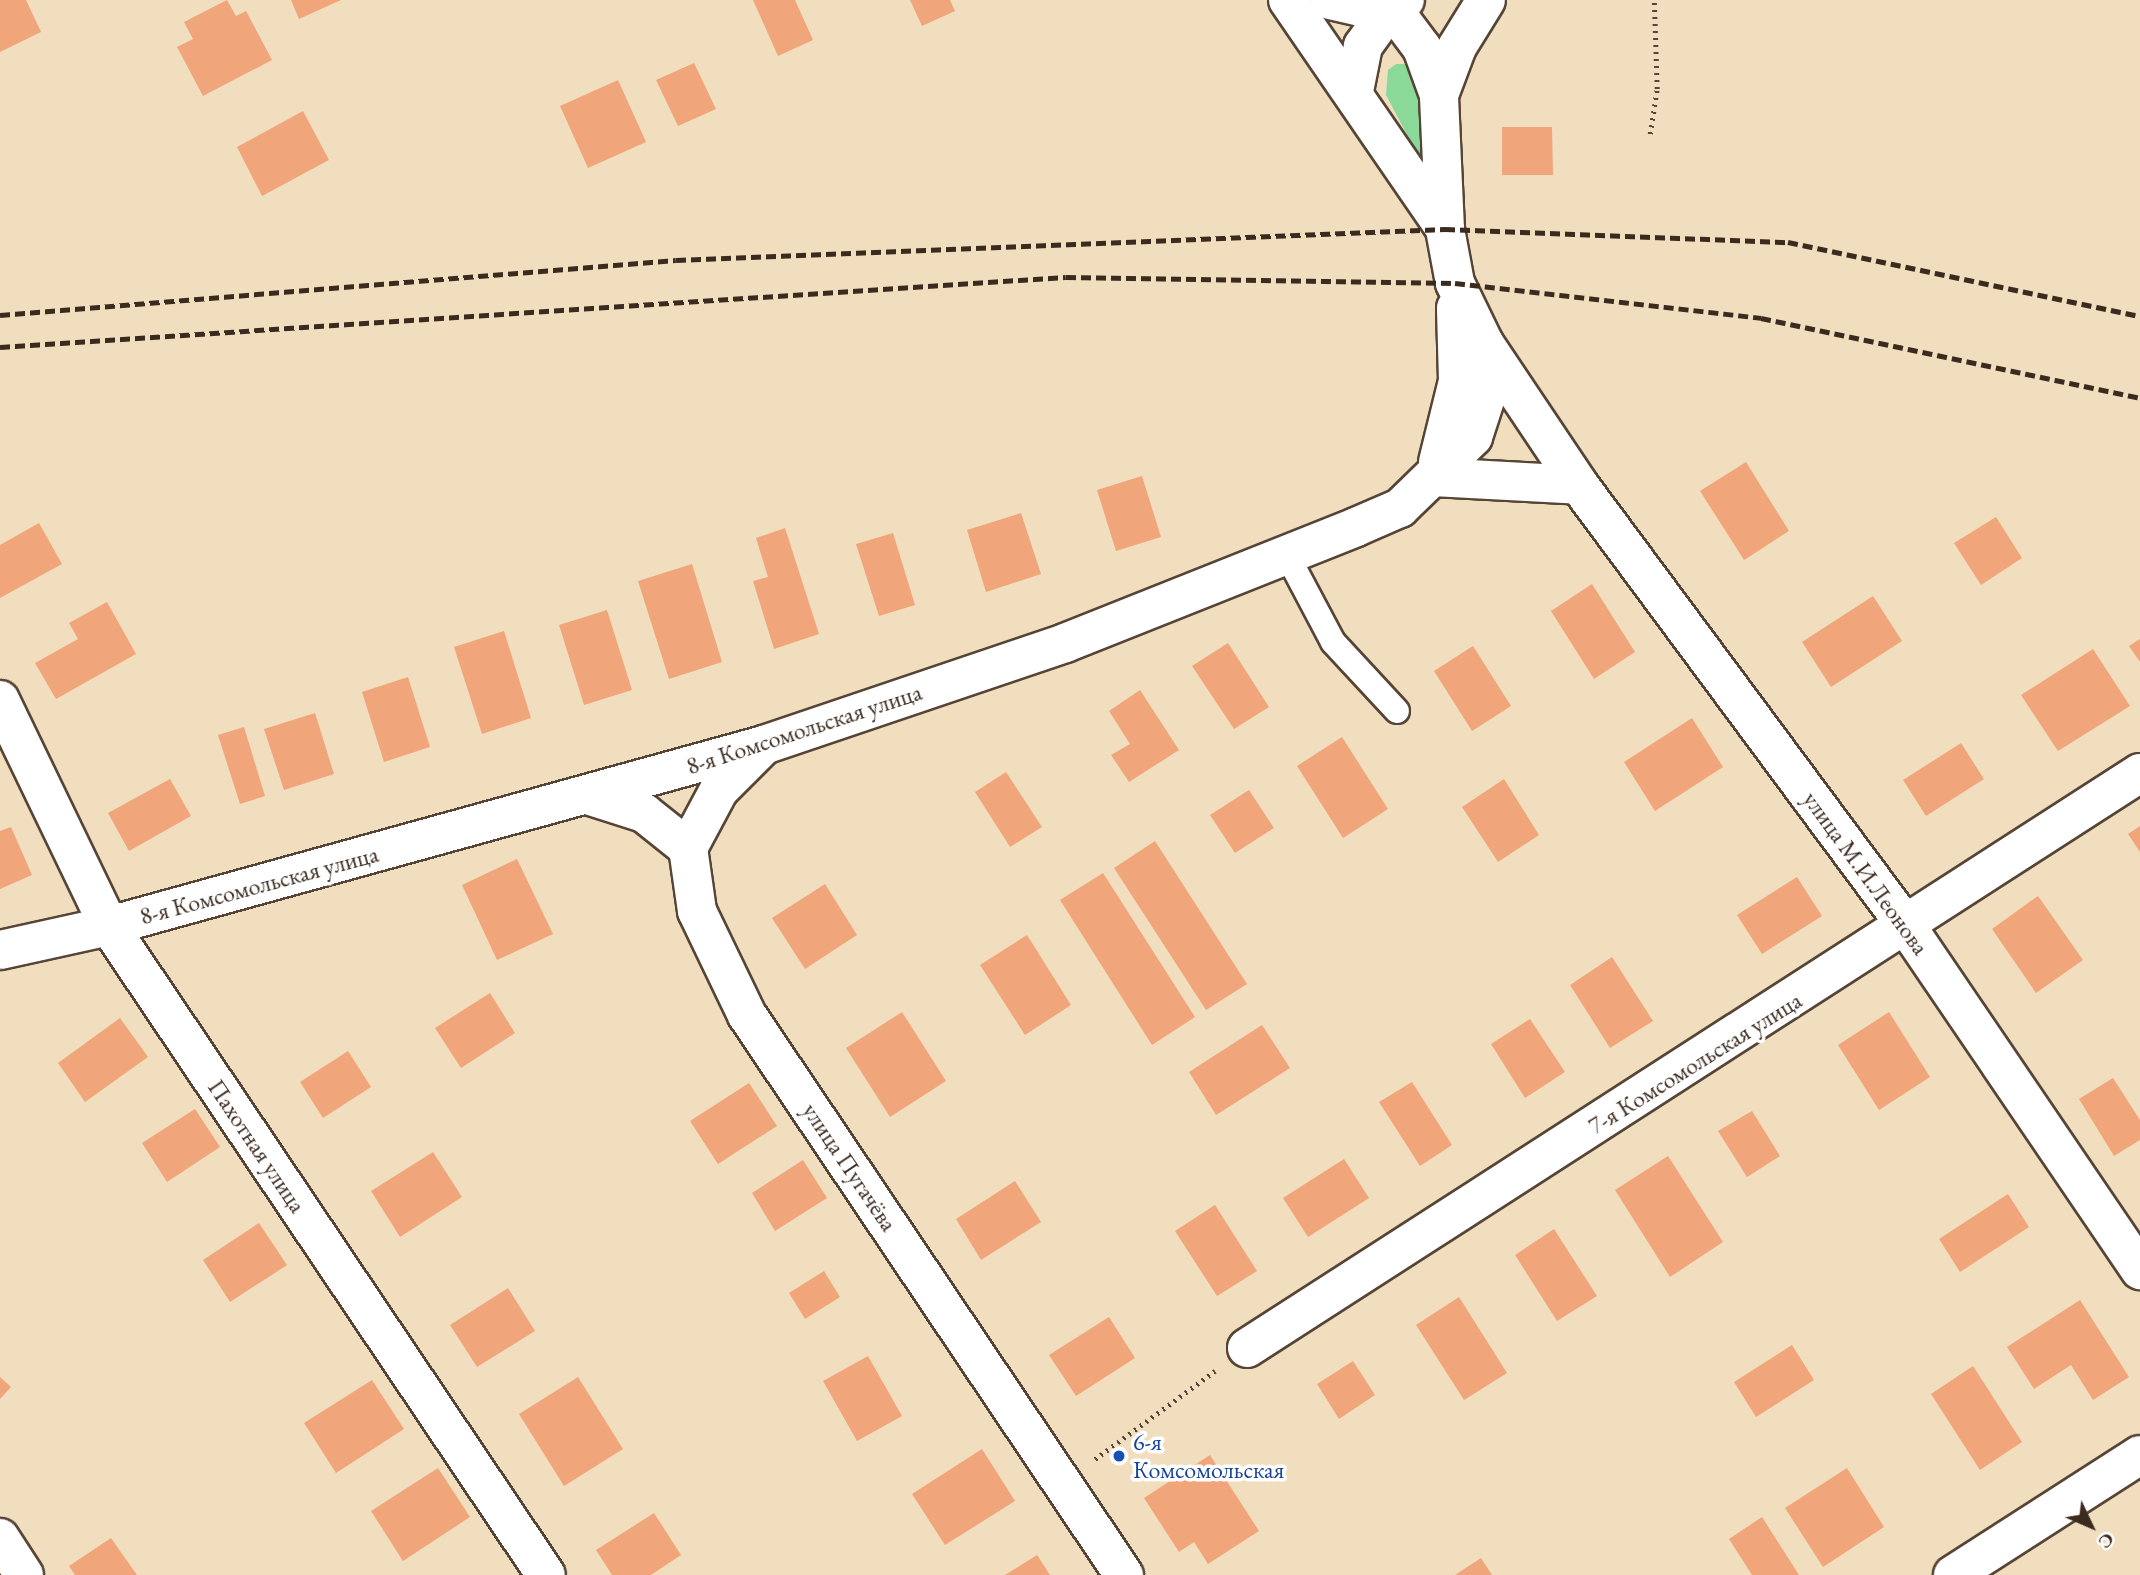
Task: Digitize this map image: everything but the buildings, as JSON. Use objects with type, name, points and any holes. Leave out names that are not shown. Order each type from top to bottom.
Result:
[{"type":"street","points":[[1288,0],[1354,91],[1445,229]]},
{"type":"street","points":[[1330,0],[1368,9],[1394,1]]},
{"type":"street","points":[[1439,95],[1457,47],[1486,0]]},
{"type":"street","points":[[1354,91],[1363,46],[1394,1]]},
{"type":"street","points":[[1394,1],[1422,48],[1439,95],[1445,229]]},
{"type":"street","name":"улица М.И.Леонова","points":[[1445,229],[1455,283],[1484,343],[1579,485],[1907,928],[2140,1270]]},
{"type":"street","points":[[1455,283],[1458,382],[1433,477],[1579,485]]},
{"type":"street","name":"8-я Комсомольская улица","points":[[0,950],[109,926],[764,746],[1065,643],[1287,555],[1400,508],[1473,437],[1487,394],[1484,343]]},
{"type":"street","name":"Пахотная улица","points":[[0,700],[109,926],[546,1575]]},
{"type":"street","points":[[587,795],[643,813],[688,848],[719,790],[764,746]]},
{"type":"street","name":"7-я Комсомольская улица","points":[[1247,1348],[1907,928],[2140,773]]},
{"type":"street","name":"улица Пугачёва","points":[[688,848],[698,911],[747,1015],[1125,1575]]},
{"type":"street","points":[[1953,1575],[2140,1455]]},
{"type":"street","points":[[0,1538],[24,1575]]},
{"type":"lane","points":[[1287,555],[1333,642],[1397,711]]},
{"type":"path","points":[[1650,134],[1657,89],[1654,0]]},
{"type":"path","points":[[1093,1461],[1247,1348]]},
{"type":"green space","points":[[1396,64],[1405,64],[1419,79],[1431,180],[1386,95],[1388,70]]},
{"type":"railway","points":[[0,315],[676,260],[1445,229],[1788,242],[2140,316]]},
{"type":"railway","points":[[0,347],[1066,277],[1455,283],[1761,318],[2140,398]]},
{"type":"place","name":"6-я Комсомольская","points":[[1119,1456]]}]
